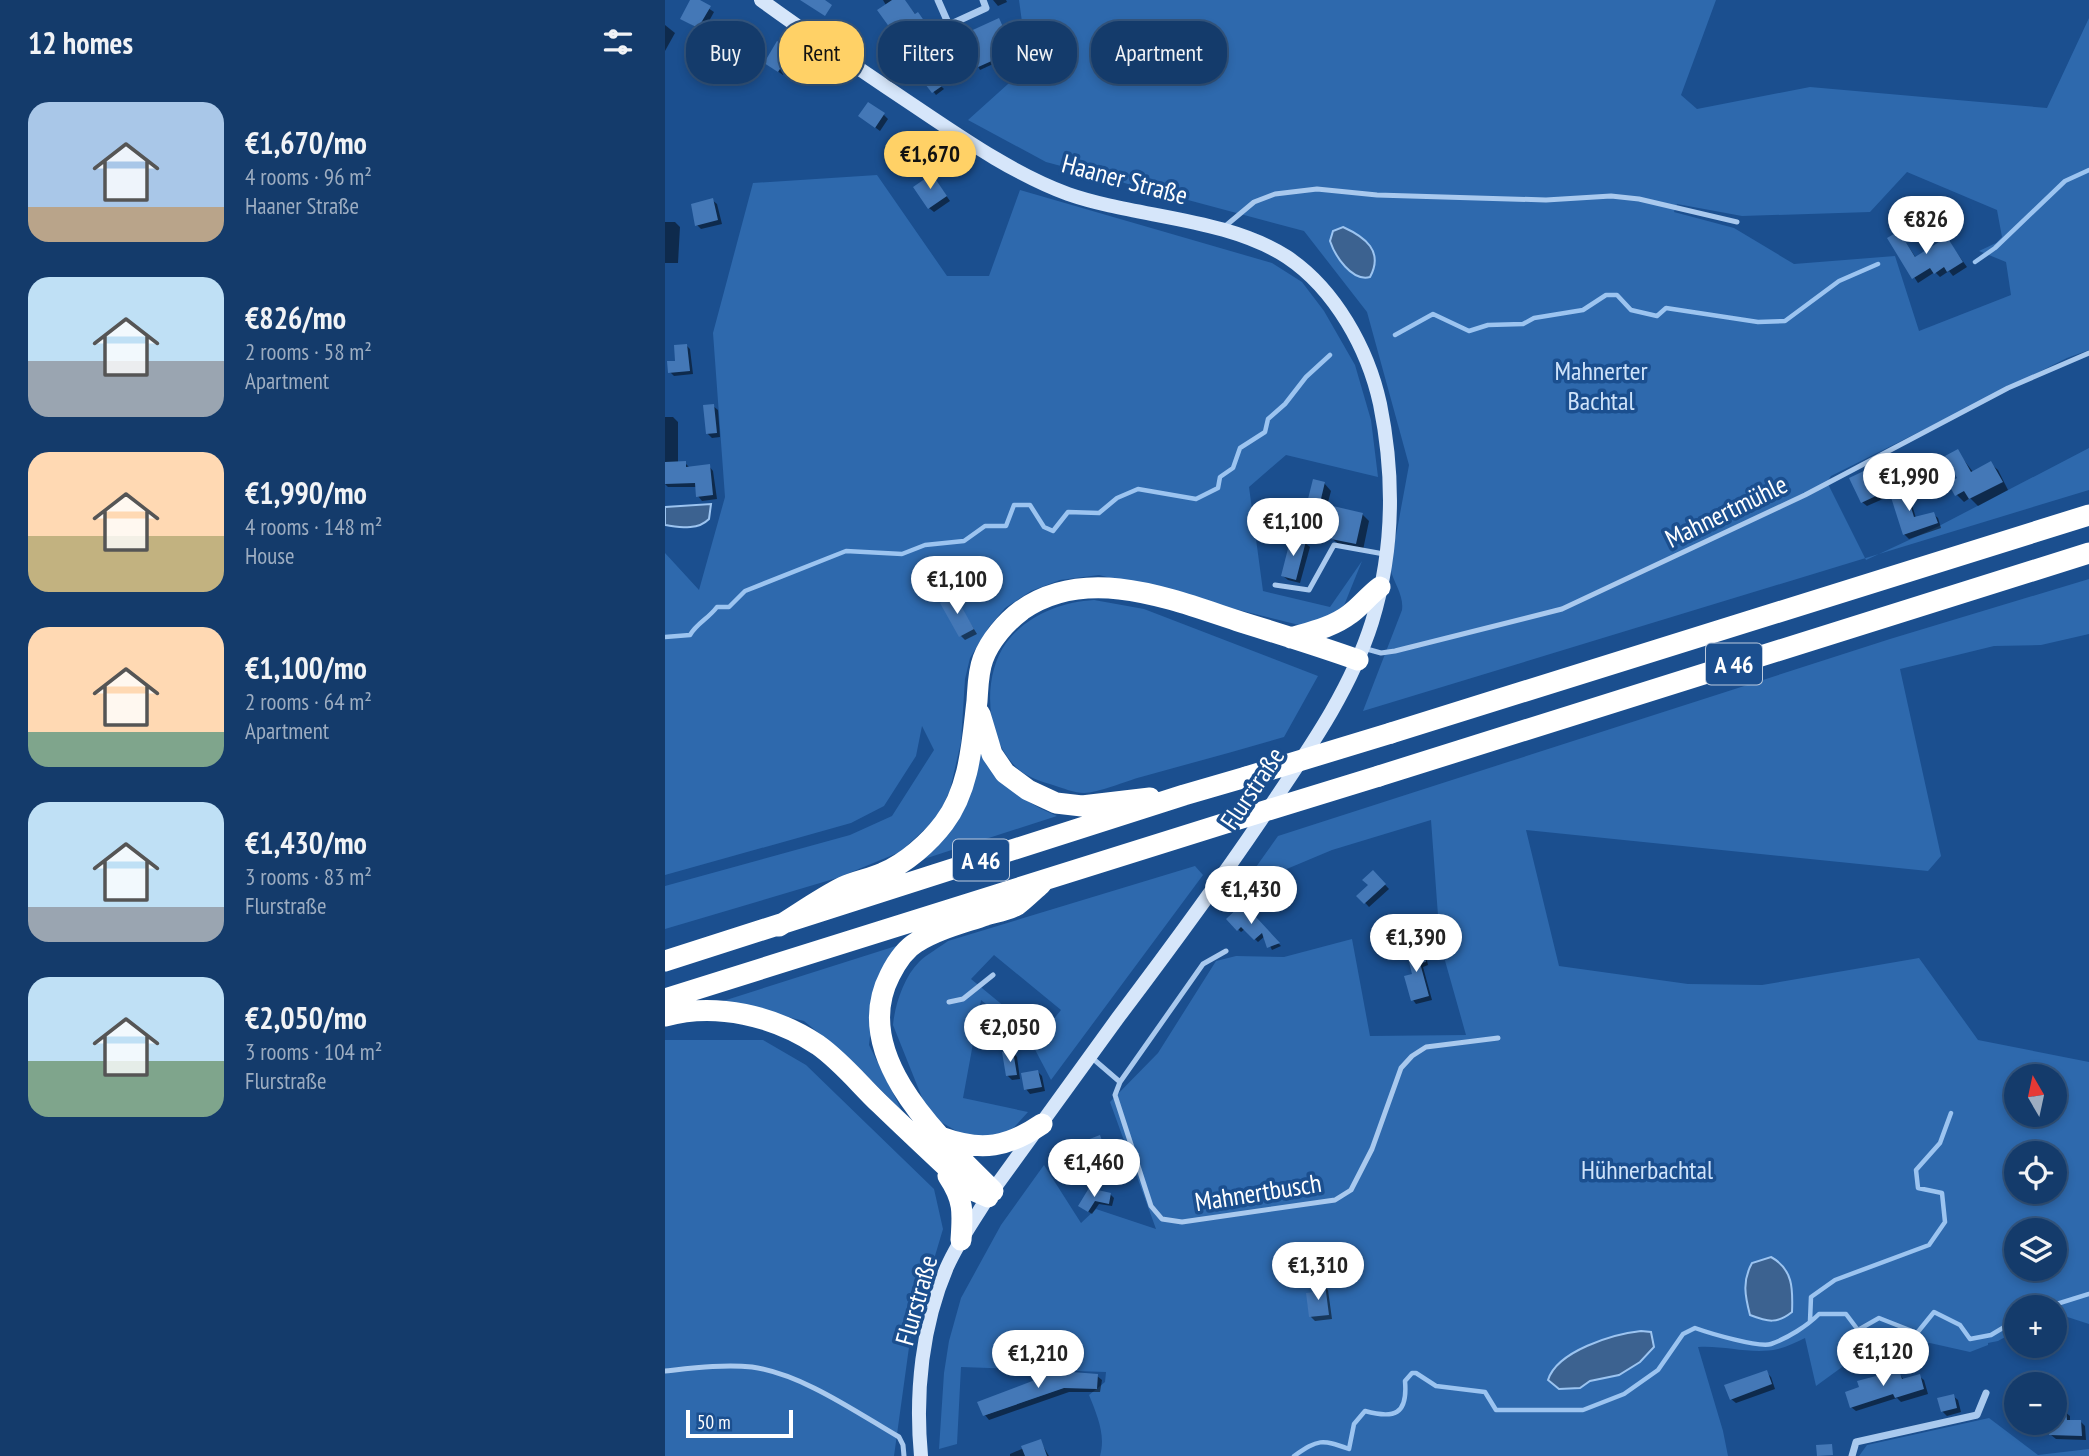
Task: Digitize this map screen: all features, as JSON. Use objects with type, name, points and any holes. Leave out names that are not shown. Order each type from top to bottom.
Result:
[{"type":"highway","name":"A 46","points":[[665,961],[1184,794],[1391,733],[2089,515]]},
{"type":"highway","name":"A 46","points":[[665,999],[2089,553]]},
{"type":"highway","points":[[1291,638],[1334,624],[1352,613],[1380,587]]},
{"type":"highway","points":[[779,926],[843,887],[883,873],[907,858],[928,842],[945,822],[959,796],[967,772],[983,659],[995,637],[1011,618],[1034,602],[1065,590],[1122,588],[1203,609],[1291,638],[1360,653]]},
{"type":"highway","points":[[977,701],[992,754],[1005,773],[1028,790],[1056,803],[1082,807],[1184,794]]},
{"type":"highway","points":[[961,1240],[963,1210],[958,1193],[937,1146],[883,1045],[879,1019],[884,988],[896,964],[914,943],[940,930],[1015,906],[1049,877]]},
{"type":"highway","points":[[665,1016],[695,1010],[727,1012],[759,1017],[792,1030],[819,1046],[846,1068],[864,1089],[937,1146],[991,1194]]},
{"type":"highway","points":[[937,1146],[986,1146],[1005,1143],[1023,1137],[1042,1124]]},
{"type":"main road","name":"Haaner Straße","points":[[763,1],[944,126],[1026,176],[1071,194],[1220,230]]},
{"type":"main road","name":"Flurstraße","points":[[921,1456],[918,1407],[926,1338],[947,1266],[991,1194],[1231,865],[1328,719],[1360,653],[1380,587],[1387,555],[1391,493],[1385,430],[1377,393],[1358,342],[1329,298],[1289,259],[1269,248],[1220,230]]},
{"type":"street","points":[[937,0],[949,25],[986,8],[983,0]]},
{"type":"street","points":[[1852,1456],[1856,1442],[1976,1415],[1986,1393]]},
{"type":"lane","points":[[1220,230],[1254,202],[1276,194],[1317,189],[1377,195],[1546,200],[1611,196],[1639,199],[1737,222]]},
{"type":"lane","name":"Mahnertmühle","points":[[1360,653],[1395,651],[1562,609],[1805,495],[1996,394],[2089,353]]},
{"type":"lane","points":[[1275,585],[1308,590],[1334,545],[1387,555]]},
{"type":"lane","points":[[1090,1056],[1120,1082],[1203,964],[1226,951]]},
{"type":"lane","points":[[949,1002],[963,999],[993,975]]},
{"type":"lane","name":"Mahnertbusch","points":[[1120,1082],[1115,1095],[1151,1206],[1162,1219],[1182,1222],[1335,1200],[1350,1190],[1367,1159],[1401,1068],[1412,1055],[1426,1047],[1498,1038]]},
{"type":"lane","points":[[665,1371],[731,1366],[773,1372],[814,1390],[898,1437],[903,1445],[904,1456]]},
{"type":"green space","name":"Mahnerter Bachtal","points":[[1019,0],[1716,0],[1681,95],[1697,109],[1810,87],[2047,108],[2089,18],[2089,350],[2067,358],[1831,476],[1827,482],[1865,558],[1363,711],[1402,610],[1400,594],[1390,568],[1409,465],[1367,312],[1304,231],[1046,162],[968,120],[1008,84],[1077,84],[1077,21],[1022,21]],"holes":[[[1907,172],[1997,210],[2002,237],[1979,251],[2006,262],[2011,295],[1919,331],[1895,256],[1794,264],[1734,228],[1674,212],[1677,204],[1742,216],[1870,212]]]},
{"type":"green space","points":[[877,175],[947,276],[989,276],[1020,190],[1272,263],[1302,282],[1324,311],[1355,365],[1371,420],[1378,477],[1286,455],[1249,487],[1263,591],[1330,607],[1362,561],[1343,608],[1307,627],[1099,575],[1060,580],[1031,591],[1005,608],[989,627],[970,658],[965,679],[961,742],[950,790],[937,818],[900,852],[837,878],[665,929],[665,886],[850,835],[892,816],[934,750],[922,726],[916,756],[884,806],[851,823],[665,875],[665,553],[699,590],[725,497],[713,333],[753,183]]},
{"type":"green space","points":[[2089,448],[2089,490],[1879,554]]},
{"type":"green space","name":"Hühnerbachtal","points":[[2089,579],[2089,634],[2041,645],[1994,646],[1900,669],[1941,856],[1928,871],[1526,830],[1559,966],[1688,984],[1762,985],[1919,958],[1978,1040],[2089,1062],[2089,1324],[2067,1317],[2067,1295],[2004,1295],[2004,1338],[1998,1341],[1970,1352],[1921,1341],[1909,1344],[1882,1338],[1816,1386],[1805,1338],[1768,1351],[1698,1347],[1728,1456],[1100,1456],[1101,1433],[1089,1395],[1105,1382],[1106,1372],[961,1367],[957,1444],[939,1449],[944,1373],[949,1341],[961,1298],[1001,1225],[1044,1165],[1081,1223],[1096,1209],[1156,1229],[1110,1102],[1158,1053],[1216,961],[1236,956],[1284,957],[1352,939],[1370,1036],[1466,1035],[1440,943],[1431,820],[1332,850],[1241,888],[1278,836],[1890,639]]},
{"type":"green space","points":[[1094,600],[1144,609],[1318,676],[1284,737],[1090,792],[1077,792],[1043,782],[1016,767],[998,740],[990,706],[993,673],[1006,643],[1024,625],[1057,607]]},
{"type":"green space","points":[[979,749],[1012,790],[1057,816],[924,859]]},
{"type":"green space","points":[[1195,866],[1203,875],[1051,1080],[1030,1040],[981,1000],[963,1098],[1028,1112],[1007,1135],[970,1139],[929,1115],[893,1025],[898,1000],[909,975],[922,959],[948,941]],"holes":[[[994,955],[1061,1010],[1040,1036],[971,979]]]},
{"type":"green space","points":[[896,946],[876,984],[869,1045],[902,1111],[849,1058],[804,1021],[723,1001]]},
{"type":"green space","points":[[665,1040],[763,1040],[806,1065],[934,1189],[943,1229],[910,1340],[894,1456],[665,1456]]},
{"type":"green space","points":[[1989,1418],[2004,1429],[2004,1435],[2012,1435],[2038,1455],[2089,1449],[2089,1456],[1859,1456],[1867,1445]]},
{"type":"shaded area","points":[[1343,227],[1370,246],[1375,260],[1370,277],[1363,278],[1351,272],[1336,254],[1330,241],[1333,231]]},
{"type":"shaded area","points":[[711,504],[709,519],[704,523],[688,527],[665,525],[665,507]]},
{"type":"shaded area","points":[[1771,1257],[1784,1267],[1788,1274],[1792,1295],[1792,1312],[1782,1319],[1772,1321],[1750,1315],[1745,1289],[1752,1263]]},
{"type":"shaded area","points":[[1641,1331],[1651,1332],[1654,1347],[1640,1362],[1619,1375],[1590,1381],[1580,1388],[1559,1389],[1548,1380],[1562,1361],[1587,1346]]},
{"type":"building","points":[[690,0],[700,0],[711,6],[702,21],[686,22],[680,19]]},
{"type":"building","points":[[800,0],[825,0],[832,5],[825,16]]},
{"type":"building","points":[[892,0],[905,0],[924,21],[885,21],[877,10]]},
{"type":"building","points":[[992,21],[992,61],[978,67],[978,28]]},
{"type":"building","points":[[777,41],[779,42],[778,72],[765,61]]},
{"type":"building","points":[[925,84],[941,84],[942,86],[932,93]]},
{"type":"building","points":[[868,102],[885,113],[875,128],[858,116]]},
{"type":"building","points":[[932,174],[947,196],[928,209],[913,187]]},
{"type":"building","points":[[713,198],[718,220],[695,226],[691,204]]},
{"type":"building","points":[[1899,231],[1915,257],[1947,237],[1963,262],[1947,272],[1944,267],[1934,274],[1930,268],[1912,279],[1887,238]]},
{"type":"building","points":[[687,344],[690,371],[668,373],[667,361],[675,361],[674,345]]},
{"type":"building","points":[[714,404],[717,433],[706,434],[703,405]]},
{"type":"building","points":[[1958,449],[1971,472],[1991,461],[2003,482],[1969,499],[1964,491],[1955,496],[1948,483],[1957,478],[1945,456]]},
{"type":"building","points":[[686,461],[686,467],[710,464],[713,495],[696,497],[695,483],[665,484],[665,462]]},
{"type":"building","points":[[1883,462],[1895,487],[1861,503],[1849,478]]},
{"type":"building","points":[[1313,479],[1325,482],[1320,503],[1363,513],[1356,544],[1331,539],[1333,534],[1321,532],[1325,515],[1305,511]]},
{"type":"building","points":[[1904,485],[1914,517],[1934,512],[1938,523],[1903,535],[1889,491]]},
{"type":"building","points":[[1291,537],[1306,541],[1296,580],[1281,576]]},
{"type":"building","points":[[955,595],[974,629],[959,637],[940,603]]},
{"type":"building","points":[[1373,870],[1386,884],[1364,904],[1356,896],[1368,885],[1362,880]]},
{"type":"building","points":[[1242,904],[1280,943],[1267,948],[1262,933],[1254,940],[1241,927],[1237,931],[1226,919]]},
{"type":"building","points":[[1415,944],[1417,952],[1423,950],[1426,962],[1420,963],[1429,996],[1411,1001],[1404,976],[1412,974],[1405,946]]},
{"type":"building","points":[[1013,1051],[1017,1075],[1006,1076],[1002,1052]]},
{"type":"building","points":[[1038,1070],[1042,1087],[1024,1090],[1021,1073]]},
{"type":"building","points":[[1100,1135],[1105,1149],[1079,1159],[1074,1145]]},
{"type":"building","points":[[1125,1145],[1131,1162],[1126,1164],[1129,1172],[1111,1178],[1102,1153]]},
{"type":"building","points":[[1089,1188],[1111,1193],[1109,1204],[1095,1201],[1088,1212],[1078,1206]]},
{"type":"building","points":[[1325,1284],[1329,1315],[1309,1317],[1306,1293],[1314,1292],[1313,1285]]},
{"type":"building","points":[[1046,1370],[1098,1374],[1097,1389],[1064,1388],[983,1416],[977,1402],[1048,1375]]},
{"type":"building","points":[[1767,1370],[1772,1384],[1730,1400],[1724,1385]]},
{"type":"building","points":[[1899,1370],[1902,1379],[1920,1374],[1924,1389],[1895,1398],[1893,1394],[1850,1408],[1845,1392],[1859,1387],[1857,1381]]},
{"type":"building","points":[[1954,1394],[1957,1408],[1941,1412],[1937,1398]]},
{"type":"building","points":[[2067,1420],[2081,1420],[2082,1436],[2049,1435],[2067,1435]]},
{"type":"building","points":[[1041,1439],[1047,1456],[1025,1456],[1021,1446]]},
{"type":"building","points":[[1832,1444],[1833,1455],[1817,1456],[1816,1445]]},
{"type":"waterway","points":[[1975,262],[1995,248],[2065,181],[2089,170]]},
{"type":"waterway","points":[[1395,335],[1433,314],[1469,331],[1488,325],[1523,324],[1534,318],[1583,310],[1606,295],[1617,295],[1631,310],[1657,316],[1666,308],[1758,322],[1785,321],[1839,281],[1878,264]]},
{"type":"waterway","points":[[665,637],[690,635],[717,607],[729,607],[745,591],[846,551],[902,554],[925,545],[964,541],[985,526],[1006,526],[1014,505],[1030,505],[1044,527],[1053,531],[1068,512],[1099,513],[1117,498],[1138,489],[1196,499],[1218,488],[1220,477],[1233,468],[1240,448],[1265,432],[1268,419],[1330,355]]},
{"type":"waterway","points":[[1810,1321],[1811,1297],[1835,1280],[1929,1245],[1945,1222],[1942,1193],[1918,1188],[1916,1170],[1940,1143],[1951,1113]]},
{"type":"waterway","points":[[2067,1301],[2089,1294]]},
{"type":"waterway","points":[[1294,1456],[1320,1442],[1349,1449],[1354,1424],[1365,1411],[1391,1414],[1401,1408],[1405,1381],[1412,1373],[1436,1386],[1485,1392],[1496,1410],[1583,1410],[1624,1394],[1658,1370],[1683,1334],[1695,1328],[1765,1345],[1790,1335],[1819,1314],[1846,1314],[1858,1330],[1879,1318],[1917,1333],[1934,1312],[1960,1325],[1970,1339],[1991,1335],[2004,1327]]}]
